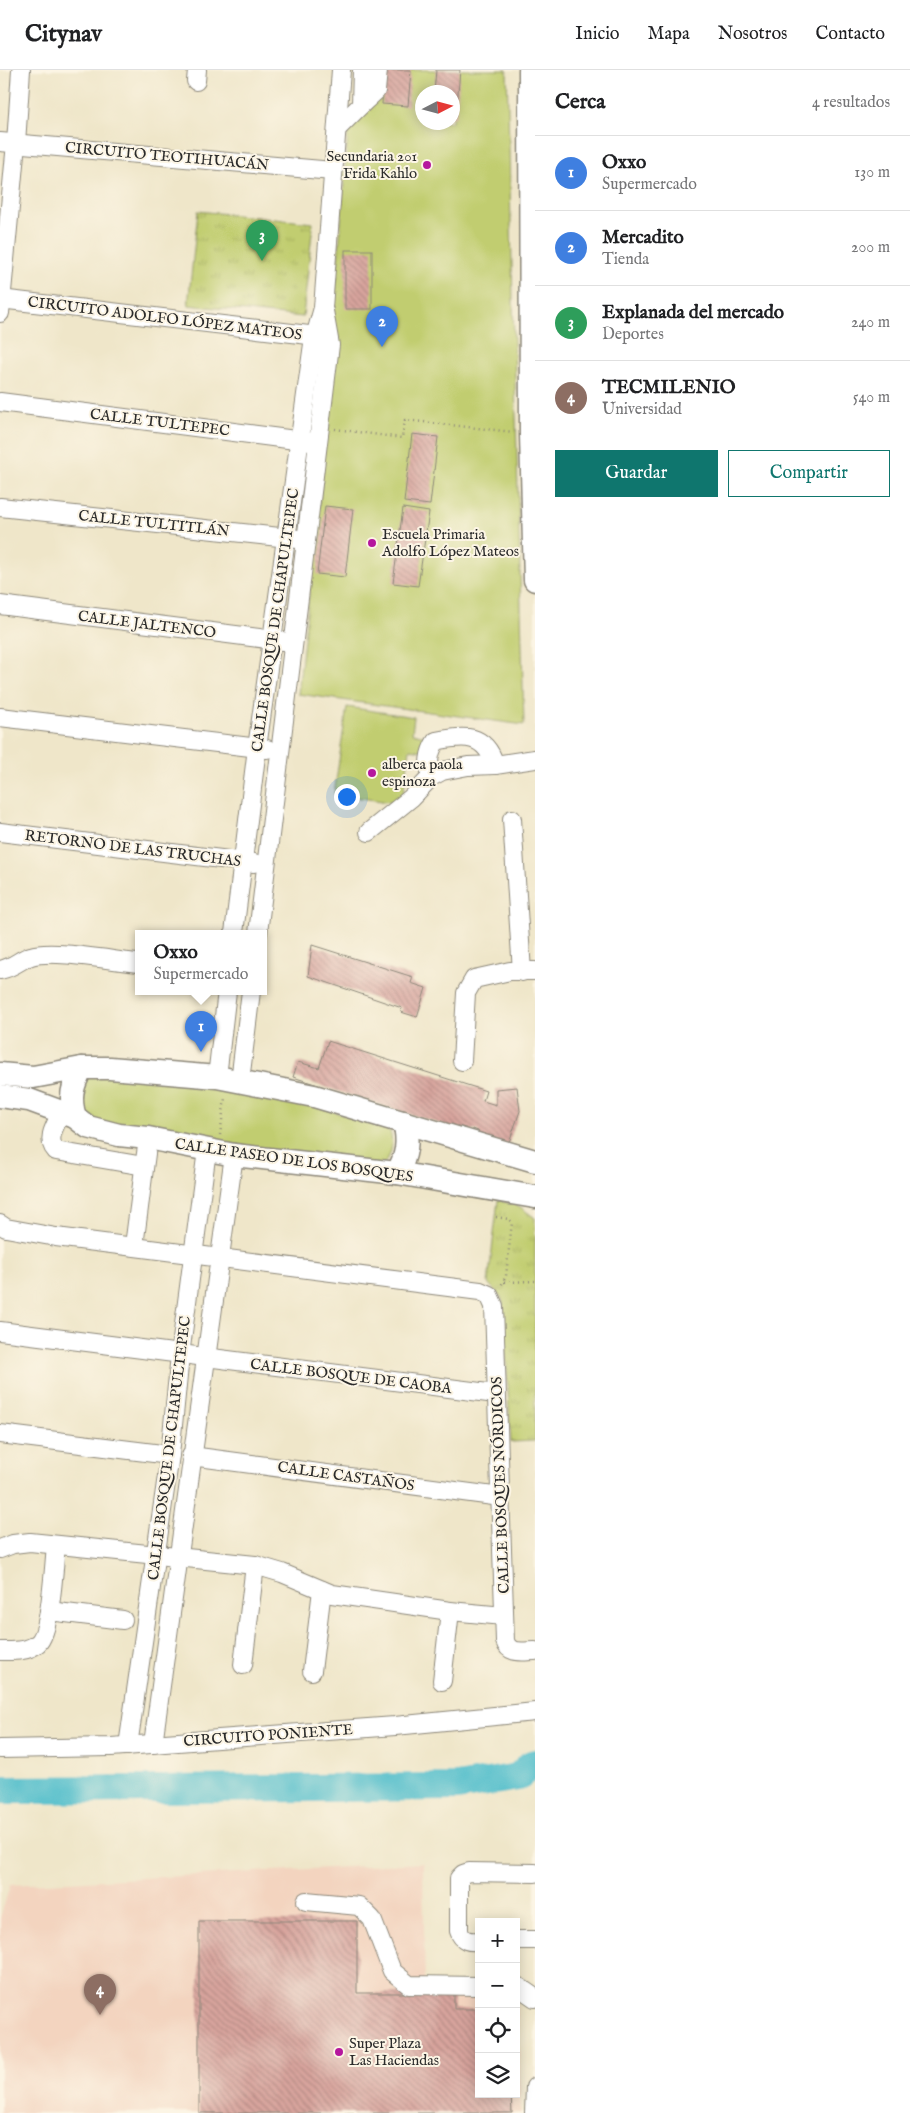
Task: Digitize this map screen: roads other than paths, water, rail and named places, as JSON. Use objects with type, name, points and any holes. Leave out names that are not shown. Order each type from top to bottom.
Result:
[{"type":"main road","points":[[530,70],[533,267],[531,434],[535,580]]},
{"type":"main road","points":[[68,1115],[73,1085],[82,1068]]},
{"type":"main road","points":[[0,1074],[33,1077],[82,1068],[110,1068],[228,1079],[314,1096],[535,1161]]},
{"type":"main road","name":"CALLE PASEO DE LOS BOSQUES","points":[[0,1096],[29,1100],[68,1115],[88,1126],[119,1135],[148,1138],[220,1152],[397,1173],[535,1197]]},
{"type":"main road","points":[[397,1173],[404,1161],[407,1148],[404,1122]]},
{"type":"street","points":[[0,304],[8,143],[21,70]]},
{"type":"street","name":"CALLE BOSQUE DE CHAPULTEPEC","points":[[234,930],[286,537],[301,440],[322,337],[341,70]]},
{"type":"street","points":[[337,129],[360,105],[369,72]]},
{"type":"street","name":"CIRCUITO TEOTIHUACÁN","points":[[8,143],[333,171]]},
{"type":"street","name":"CIRCUITO ADOLFO LÓPEZ MATEOS","points":[[0,304],[322,337]]},
{"type":"street","name":"CALLE BOSQUE DE CHAPULTEPEC","points":[[258,930],[330,345],[322,337]]},
{"type":"street","name":"CALLE TULTEPEC","points":[[0,402],[301,440],[320,435]]},
{"type":"street","name":"CALLE TULTITLÁN","points":[[0,507],[307,540]]},
{"type":"street","name":"CALLE JALTENCO","points":[[0,605],[294,642]]},
{"type":"street","points":[[0,717],[280,751]]},
{"type":"street","points":[[431,777],[428,761],[436,741],[469,738],[482,741],[491,752],[495,764]]},
{"type":"street","points":[[368,832],[412,798],[431,777],[442,771],[468,766],[535,759]]},
{"type":"street","points":[[462,1061],[466,993],[474,979],[510,972],[528,972],[512,819]]},
{"type":"street","name":"RETORNO DE LAS TRUCHAS","points":[[0,832],[266,865]]},
{"type":"street","points":[[0,970],[12,968],[30,956],[49,954],[135,963]]},
{"type":"street","points":[[227,995],[228,1079]]},
{"type":"street","points":[[228,1079],[250,995]]},
{"type":"street","points":[[68,1115],[51,1138],[51,1143],[56,1151],[144,1166]]},
{"type":"street","points":[[134,1246],[148,1138]]},
{"type":"street","name":"CALLE BOSQUE DE CHAPULTEPEC","points":[[128,1746],[170,1454],[180,1354],[194,1254],[220,1152]]},
{"type":"street","name":"CALLE BOSQUE DE CHAPULTEPEC","points":[[152,1744],[180,1557],[191,1456],[219,1258],[220,1152]]},
{"type":"street","points":[[0,1224],[6,1228],[56,1237],[219,1258]]},
{"type":"street","name":"CALLE BOSQUES NÓRDICOS","points":[[0,1549],[13,1544],[30,1542],[255,1565],[346,1597],[504,1616],[494,1306],[489,1295],[480,1291],[219,1258]]},
{"type":"street","name":"CALLE BOSQUE DE CAOBA","points":[[0,1331],[496,1394]]},
{"type":"street","points":[[0,1434],[170,1454]]},
{"type":"street","name":"CALLE CASTAÑOS","points":[[191,1456],[501,1497]]},
{"type":"street","points":[[0,1651],[19,1651],[38,1643],[46,1628],[56,1544]]},
{"type":"street","points":[[243,1664],[255,1565]]},
{"type":"street","points":[[312,1671],[322,1590]]},
{"type":"street","points":[[48,1611],[124,1620]]},
{"type":"street","points":[[442,1681],[450,1611]]},
{"type":"street","points":[[504,1616],[505,1641],[509,1648],[517,1651],[535,1651]]},
{"type":"street","name":"CIRCUITO PONIENTE","points":[[0,1749],[128,1746],[395,1726],[535,1712]]},
{"type":"street","points":[[475,1941],[465,1940],[459,1930],[459,1878],[469,1872],[535,1873]]},
{"type":"street","points":[[306,1901],[359,1906],[372,1919],[392,1971],[409,1985],[475,1986]]},
{"type":"street","points":[[520,1940],[535,1940]]},
{"type":"street","points":[[523,1985],[535,1998]]},
{"type":"street","points":[[534,2113],[535,2087]]},
{"type":"waterway","points":[[0,1790],[457,1787],[518,1777],[531,1764],[535,1763]]},
{"type":"place","name":"Secundaria 201 Frida Kahlo","points":[[427,165]]},
{"type":"place","name":"Explanada del mercado","points":[[262,261]]},
{"type":"place","name":"Mercadito","points":[[382,347]]},
{"type":"place","name":"Escuela Primaria Adolfo López Mateos","points":[[372,543]]},
{"type":"place","name":"alberca paola espinoza","points":[[372,773]]},
{"type":"place","name":"Oxxo","points":[[201,1052]]},
{"type":"place","name":"TECMILENIO","points":[[100,2015]]},
{"type":"place","name":"Super Plaza Las Haciendas","points":[[339,2052]]}]
